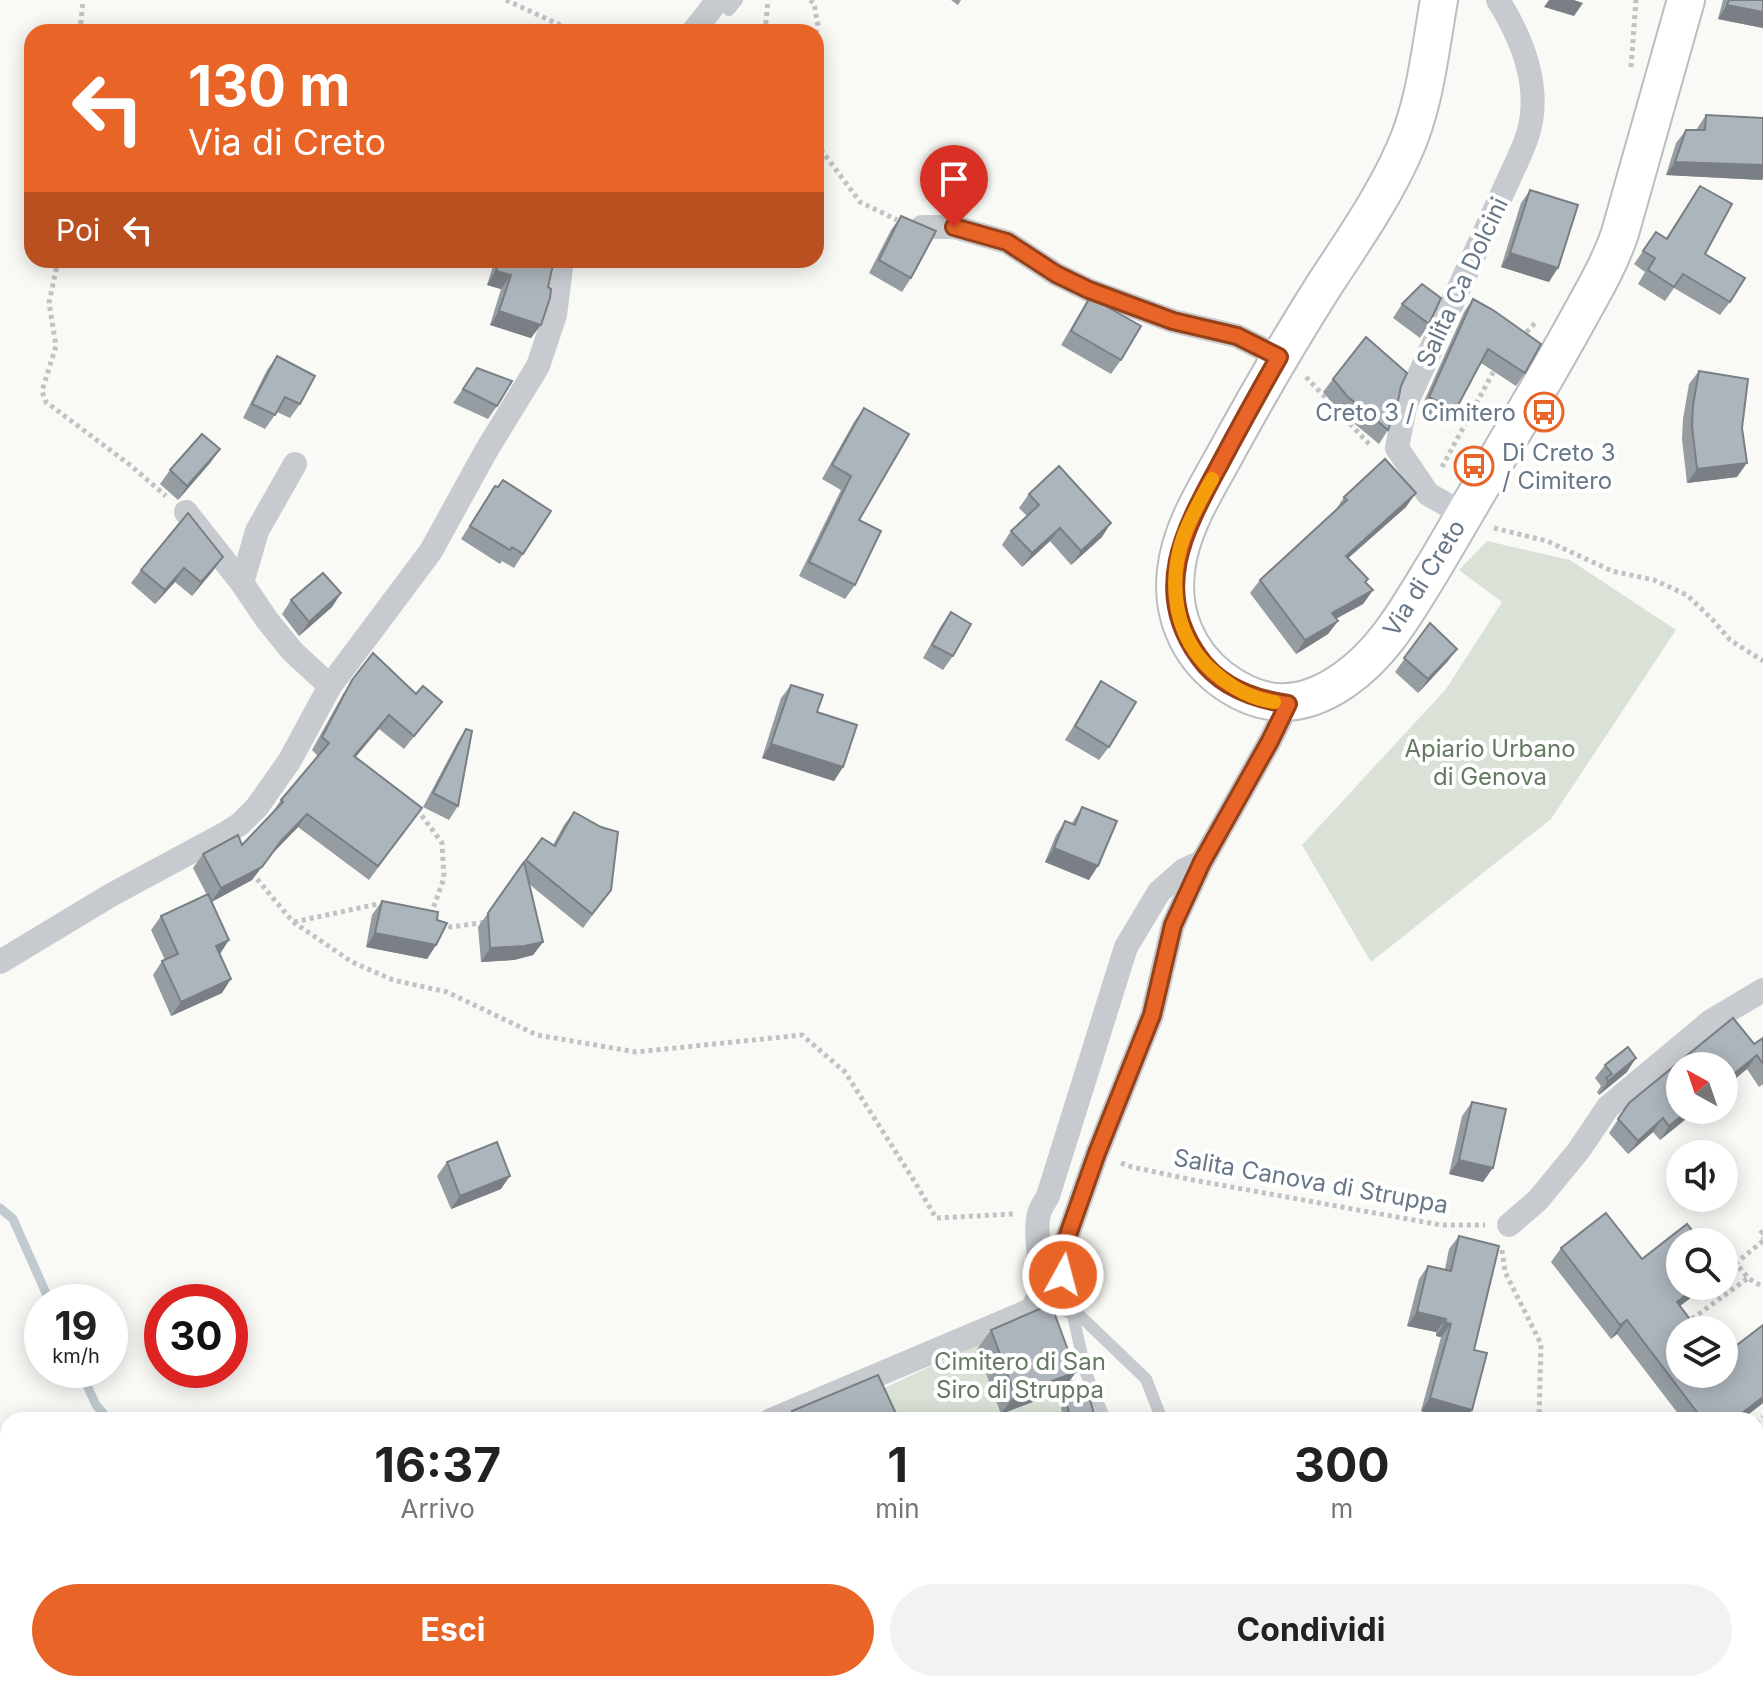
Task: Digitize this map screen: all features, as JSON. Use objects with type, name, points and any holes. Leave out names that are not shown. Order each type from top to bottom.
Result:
[{"type":"main road","points":[[1288,704],[1245,694],[1203,663],[1182,629],[1176,599],[1176,571],[1183,536],[1199,501],[1279,357],[1403,154],[1414,126],[1439,0]]},
{"type":"main road","name":"Via di Creto","points":[[1288,704],[1319,695],[1345,680],[1371,657],[1398,626],[1550,369],[1612,257],[1686,0]]},
{"type":"street","name":"Salita Ca Dolcini","points":[[1428,494],[1397,448],[1405,406],[1513,170],[1529,131],[1532,114],[1526,58],[1510,18],[1498,0]]},
{"type":"street","points":[[703,24],[728,3]]},
{"type":"street","points":[[922,227],[954,227],[1007,242],[1056,274],[1089,290],[1173,321],[1237,336],[1279,357]]},
{"type":"street","points":[[0,962],[111,895],[226,833],[257,807],[280,776],[330,686],[431,551],[486,451],[538,366],[555,315],[561,268]]},
{"type":"street","points":[[242,583],[257,531],[295,464]]},
{"type":"street","points":[[1428,494],[1465,515]]},
{"type":"street","points":[[186,512],[293,652],[330,686]]},
{"type":"street","points":[[1071,1307],[1063,1275],[1064,1246],[1152,1015],[1173,925],[1202,862],[1288,704]]},
{"type":"street","points":[[790,1412],[1031,1310],[1037,1302],[1040,1293],[1039,1212],[1048,1196],[1126,947],[1159,892],[1184,870],[1202,862]]},
{"type":"street","points":[[1509,1225],[1538,1200],[1579,1150],[1608,1107],[1711,1021],[1763,990]]},
{"type":"lane","points":[[1071,1307],[1086,1373],[1102,1412]]},
{"type":"lane","points":[[1071,1307],[1146,1379],[1159,1412]]},
{"type":"path","points":[[81,24],[83,0]]},
{"type":"path","points":[[506,0],[558,24]]},
{"type":"path","points":[[766,24],[768,0]]},
{"type":"path","points":[[810,0],[814,3],[818,24]]},
{"type":"path","points":[[1630,80],[1636,0]]},
{"type":"path","points":[[824,154],[860,202],[894,219],[922,227]]},
{"type":"path","points":[[56,268],[49,303],[56,346],[42,391],[46,402],[186,512]]},
{"type":"path","points":[[1517,343],[1544,313]]},
{"type":"path","points":[[1428,494],[1496,366]]},
{"type":"path","points":[[1465,515],[1481,524],[1547,541],[1612,571],[1654,580],[1687,595],[1730,640],[1763,661]]},
{"type":"path","points":[[414,805],[442,843],[444,878],[429,918],[451,927],[489,922]]},
{"type":"path","points":[[226,833],[256,879],[293,922],[352,962],[393,980],[447,992],[537,1035],[636,1052],[802,1035],[845,1072],[936,1218],[1039,1212]]},
{"type":"path","points":[[293,922],[378,904],[390,907]]},
{"type":"path","name":"Salita Canova di Struppa","points":[[1097,1153],[1147,1171],[1441,1225],[1509,1225]]},
{"type":"path","points":[[1509,1225],[1501,1252],[1505,1272],[1541,1344],[1539,1412]]},
{"type":"path","points":[[1763,1231],[1760,1234],[1763,1239],[1736,1263],[1748,1278],[1763,1287]]},
{"type":"path","points":[[1696,1316],[1748,1278]]},
{"type":"green space","name":"Apiario Urbano di Genova","points":[[1487,541],[1570,560],[1676,630],[1551,819],[1371,962],[1302,845],[1446,689],[1502,602],[1459,570]]},
{"type":"green space","name":"Cimitero di San Siro di Struppa","points":[[1042,1315],[1053,1328],[1084,1412],[832,1412]]},
{"type":"building","points":[[1729,0],[1763,0],[1763,12],[1727,5]]},
{"type":"building","points":[[1706,115],[1763,118],[1763,165],[1675,162],[1686,130],[1705,130]]},
{"type":"building","points":[[1700,186],[1732,204],[1705,254],[1745,278],[1730,302],[1683,274],[1674,287],[1648,270],[1655,258],[1643,251],[1656,232],[1667,239]]},
{"type":"building","points":[[1530,190],[1578,205],[1558,268],[1510,253]]},
{"type":"building","points":[[901,216],[936,231],[911,278],[879,260]]},
{"type":"building","points":[[497,268],[552,268],[548,287],[551,289],[550,298],[541,325],[499,311],[511,275],[496,271]]},
{"type":"building","points":[[1422,284],[1441,298],[1429,324],[1402,304]]},
{"type":"building","points":[[1090,297],[1141,326],[1121,360],[1071,331]]},
{"type":"building","points":[[1473,299],[1541,344],[1525,373],[1488,349],[1455,411],[1429,397]]},
{"type":"building","points":[[1366,337],[1407,373],[1388,430],[1347,396],[1333,379]]},
{"type":"building","points":[[277,356],[315,376],[300,404],[285,397],[275,415],[252,404]]},
{"type":"building","points":[[477,368],[512,381],[497,406],[463,389]]},
{"type":"building","points":[[1699,371],[1748,379],[1742,428],[1747,463],[1697,469],[1692,426]]},
{"type":"building","points":[[864,408],[909,434],[859,520],[881,531],[855,585],[809,562],[851,476],[832,465]]},
{"type":"building","points":[[202,434],[220,449],[187,486],[170,470]]},
{"type":"building","points":[[1385,459],[1416,493],[1346,556],[1368,579],[1365,582],[1373,590],[1332,613],[1338,621],[1305,640],[1260,580],[1347,500],[1344,497]]},
{"type":"building","points":[[1059,466],[1111,523],[1081,551],[1060,528],[1032,553],[1011,531],[1039,505],[1029,494]]},
{"type":"building","points":[[503,480],[551,511],[523,554],[512,547],[510,550],[470,526],[495,486],[498,487]]},
{"type":"building","points":[[188,513],[223,557],[201,582],[184,568],[165,590],[141,570]]},
{"type":"building","points":[[323,573],[341,593],[309,622],[291,600]]},
{"type":"building","points":[[951,612],[971,624],[953,656],[932,645]]},
{"type":"building","points":[[1430,623],[1457,649],[1428,679],[1404,658]]},
{"type":"building","points":[[373,653],[416,694],[423,686],[442,702],[414,736],[389,715],[354,756],[422,808],[378,866],[307,814],[262,867],[221,888],[203,854],[238,835],[242,845],[283,802],[281,800],[329,743],[322,737],[352,680]]},
{"type":"building","points":[[1101,681],[1136,702],[1109,747],[1075,726]]},
{"type":"building","points":[[791,685],[823,695],[817,712],[857,725],[843,767],[771,744]]},
{"type":"building","points":[[466,729],[472,731],[458,806],[433,793]]},
{"type":"building","points":[[1082,807],[1117,821],[1098,866],[1054,848],[1065,821],[1075,825]]},
{"type":"building","points":[[574,812],[601,827],[618,832],[611,890],[592,914],[526,860],[542,838],[555,846]]},
{"type":"building","points":[[524,862],[543,942],[490,948],[488,913]]},
{"type":"building","points":[[208,894],[229,940],[216,946],[231,979],[181,1002],[162,961],[178,954],[161,916]]},
{"type":"building","points":[[382,901],[438,912],[437,920],[447,923],[436,945],[375,933]]},
{"type":"building","points":[[1733,1018],[1754,1044],[1763,1038],[1763,1064],[1757,1055],[1738,1071],[1738,1052],[1691,1052]]},
{"type":"building","points":[[1628,1047],[1636,1058],[1608,1081],[1606,1078],[1612,1074],[1605,1065]]},
{"type":"building","points":[[1666,1073],[1666,1122],[1663,1118],[1638,1141],[1618,1119],[1629,1103]]},
{"type":"building","points":[[1472,1102],[1506,1109],[1493,1168],[1459,1160]]},
{"type":"building","points":[[497,1142],[510,1176],[460,1196],[447,1162]]},
{"type":"building","points":[[1606,1213],[1642,1259],[1666,1240],[1666,1300],[1680,1300],[1677,1302],[1688,1316],[1666,1316],[1666,1371],[1627,1320],[1620,1325],[1561,1248]]},
{"type":"building","points":[[1459,1236],[1499,1246],[1474,1350],[1487,1353],[1472,1410],[1430,1398],[1451,1324],[1445,1322],[1446,1319],[1417,1312],[1428,1266],[1451,1271]]},
{"type":"building","points":[[1051,1304],[1076,1372],[1015,1395],[991,1330]]},
{"type":"building","points":[[1763,1325],[1763,1397],[1743,1412],[1697,1412],[1679,1388],[1738,1388],[1738,1344]]},
{"type":"building","points":[[878,1375],[895,1412],[792,1412]]},
{"type":"building","points":[[1088,1393],[1094,1412],[1069,1412],[1066,1401]]},
{"type":"waterway","points":[[0,1208],[13,1219],[42,1284]]},
{"type":"waterway","points":[[88,1388],[102,1412]]},
{"type":"slow traffic","points":[[1212,479],[1183,536],[1176,571],[1176,599],[1182,629],[1203,663],[1222,679],[1245,694],[1274,702]]},
{"type":"place","name":"Creto 3 / Cimitero","points":[[1544,412]]},
{"type":"place","name":"Di Creto 3 / Cimitero","points":[[1474,466]]},
{"type":"route","points":[[954,227],[1007,242],[1056,274],[1089,290],[1173,321],[1237,336],[1279,357],[1199,501],[1183,536],[1176,571],[1176,599],[1182,629],[1203,663],[1245,694],[1288,704],[1202,862],[1173,925],[1152,1015],[1064,1246],[1063,1275]]}]
